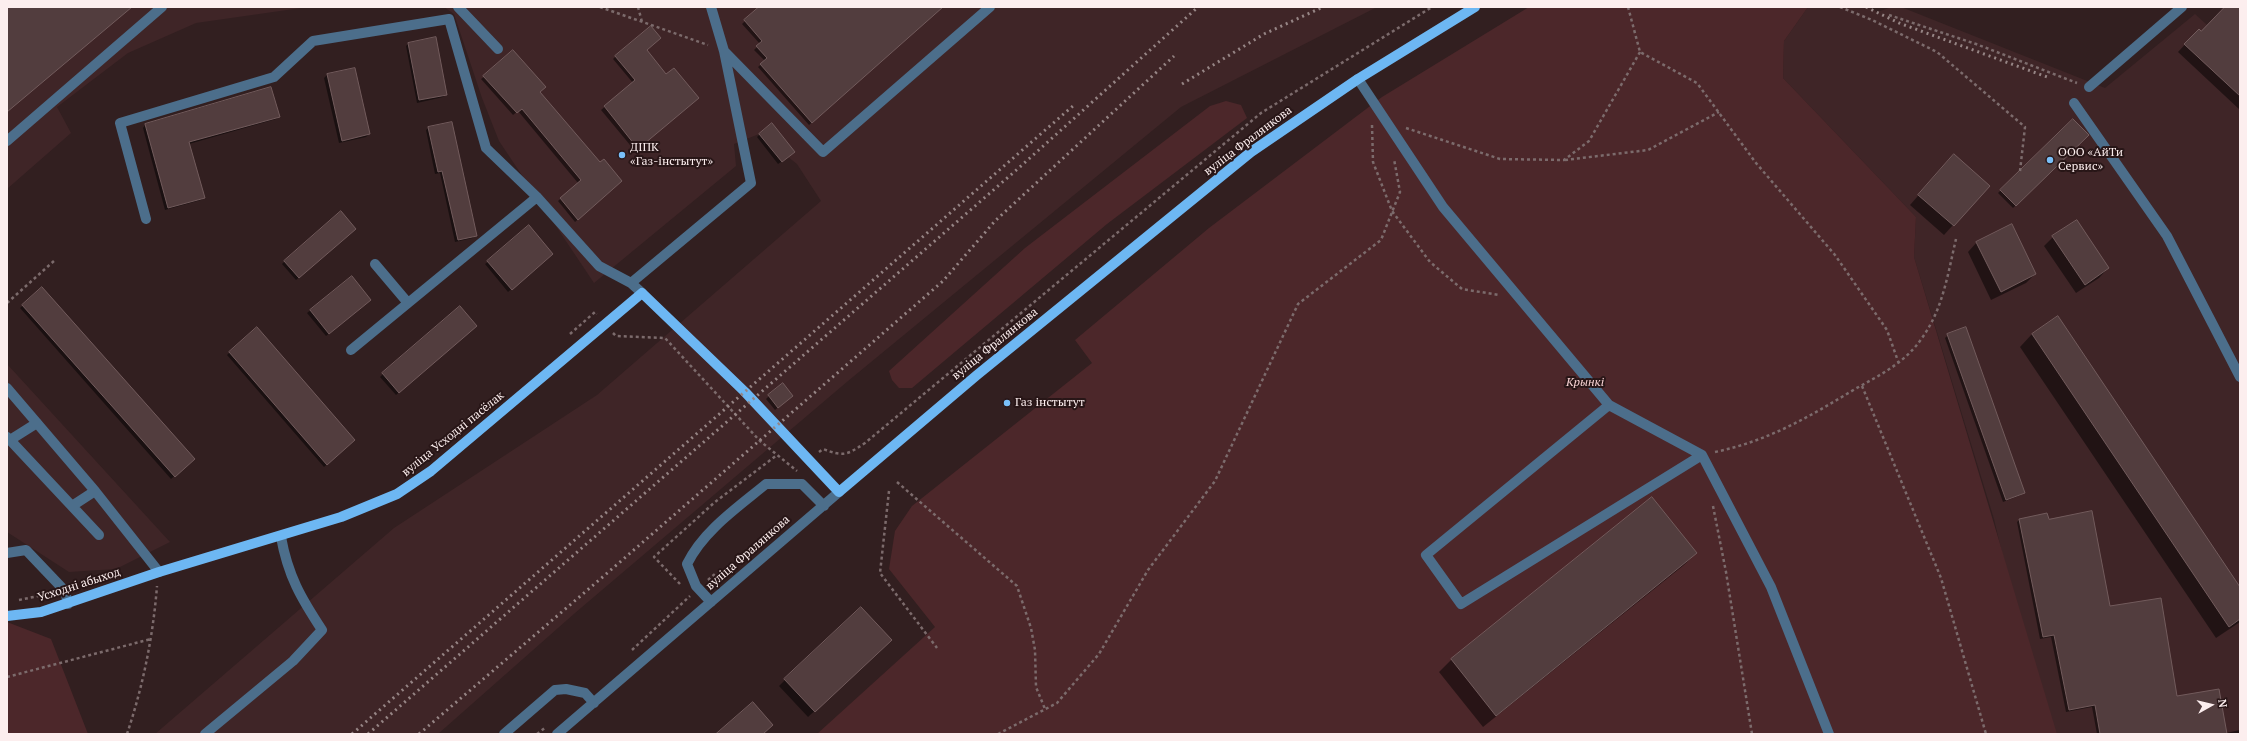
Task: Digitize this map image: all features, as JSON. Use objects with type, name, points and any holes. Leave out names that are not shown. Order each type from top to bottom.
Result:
[{"type":"main road","name":"вуліца Фралянкова","points":[[839,492],[977,375],[1251,152],[1358,79],[1475,7]]},
{"type":"main road","points":[[642,293],[746,392],[811,460],[839,492]]},
{"type":"main road","name":"вуліца Усходні пасёлак","points":[[158,572],[281,537],[341,517],[397,494],[431,471],[642,293]]},
{"type":"main road","name":"Усходні абыход","points":[[7,616],[41,612],[158,572]]},
{"type":"street","points":[[7,141],[162,7]]},
{"type":"street","points":[[458,7],[498,49]]},
{"type":"street","points":[[631,283],[751,183],[724,51],[711,7]]},
{"type":"street","points":[[724,51],[823,152],[990,7]]},
{"type":"street","points":[[2089,88],[2182,7]]},
{"type":"street","points":[[146,219],[120,123],[274,76],[313,41],[449,19],[486,148],[537,197],[599,266],[631,283],[642,293]]},
{"type":"street","points":[[1358,79],[1443,207],[1609,405],[1702,455],[1771,587],[1829,734]]},
{"type":"street","points":[[2074,103],[2167,236],[2240,377]]},
{"type":"street","points":[[351,350],[537,197]]},
{"type":"street","points":[[375,264],[408,303]]},
{"type":"street","points":[[2222,343],[2240,360]]},
{"type":"street","points":[[7,388],[95,490],[158,572]]},
{"type":"street","points":[[1609,405],[1426,555],[1461,604],[1702,455]]},
{"type":"street","points":[[38,423],[9,439],[99,535]]},
{"type":"street","points":[[711,602],[696,586],[687,564],[693,551],[730,514],[766,484],[802,484],[824,506]]},
{"type":"street","points":[[72,506],[95,490]]},
{"type":"street","name":"вуліца Фралянкова","points":[[557,734],[839,492]]},
{"type":"street","points":[[205,734],[293,661],[322,630],[293,582],[285,561],[281,537]]},
{"type":"street","points":[[7,553],[26,550],[65,591],[68,604]]},
{"type":"street","points":[[504,734],[555,690],[566,689],[585,693],[594,703]]},
{"type":"path","points":[[600,7],[724,51]]},
{"type":"path","points":[[638,7],[642,22]]},
{"type":"path","points":[[811,460],[823,449],[839,455],[852,451],[865,443],[1260,113],[1432,7]]},
{"type":"path","points":[[1564,160],[1589,141],[1640,52],[1628,7]]},
{"type":"path","points":[[1840,7],[1872,20],[1937,52],[2025,127],[2020,171]]},
{"type":"path","points":[[1889,15],[1976,44],[2089,88]]},
{"type":"path","points":[[1640,52],[1698,83],[1756,163],[1835,255],[1887,330],[1899,364]]},
{"type":"path","points":[[1386,121],[1500,159],[1564,160],[1648,150],[1719,112]]},
{"type":"path","points":[[1372,122],[1373,162],[1392,212],[1430,262],[1462,289],[1519,299]]},
{"type":"path","points":[[998,734],[1057,703],[1100,654],[1148,570],[1215,481],[1298,304],[1381,240],[1400,192],[1392,153]]},
{"type":"path","points":[[1702,455],[1738,447],[1798,424],[1899,364],[1922,338],[1941,303],[1956,239]]},
{"type":"path","points":[[7,302],[55,260]]},
{"type":"path","points":[[1862,386],[1941,578],[1986,734]]},
{"type":"path","points":[[897,482],[1017,586],[1031,628],[1035,650],[1036,687],[1045,709]]},
{"type":"path","points":[[889,491],[880,573],[938,648]]},
{"type":"path","points":[[1711,499],[1726,572],[1752,734]]},
{"type":"path","points":[[127,734],[140,693],[151,639],[158,572]]},
{"type":"path","points":[[7,677],[151,639]]},
{"type":"shaded area","points":[[7,7],[308,7],[196,23],[128,53],[57,107],[71,133],[7,189]]},
{"type":"shaded area","points":[[444,7],[1377,7],[1181,107],[848,381],[575,613],[438,734],[155,734],[394,528],[597,395],[821,201],[797,164],[759,134],[734,144],[736,166],[594,283],[499,141],[482,98],[454,14]]},
{"type":"shaded area","points":[[1808,7],[1869,7],[1877,12],[1892,7],[1901,7],[2105,88],[2195,14],[2240,55],[2240,734],[2052,734],[2015,608],[1994,519],[1914,257],[1916,217],[1783,78],[1784,41]]},
{"type":"shaded area","points":[[7,364],[170,542],[116,569],[69,572],[7,532]]},
{"type":"green space","name":"Крынкі","points":[[1529,7],[1808,7],[1784,41],[1783,78],[1916,217],[1914,257],[2057,734],[817,734],[935,627],[889,569],[895,531],[912,506],[1092,363],[1075,340],[1209,228],[1382,97]]},
{"type":"green space","points":[[1226,101],[1241,105],[1247,118],[1107,224],[912,388],[899,388],[892,380],[889,371],[1025,248],[1210,106]]},
{"type":"green space","points":[[7,622],[51,639],[88,734],[7,734]]},
{"type":"building","points":[[7,7],[132,7],[7,112]]},
{"type":"building","points":[[759,7],[943,7],[812,123],[760,64],[767,58],[756,46],[762,41],[744,20]]},
{"type":"building","points":[[2225,7],[2240,7],[2240,96],[2184,44],[2199,29],[2201,31]]},
{"type":"building","points":[[651,26],[661,38],[647,50],[666,74],[674,68],[699,98],[638,149],[604,106],[635,80],[615,56]]},
{"type":"building","points":[[436,37],[447,95],[419,100],[408,43]]},
{"type":"building","points":[[513,50],[546,87],[540,92],[600,162],[604,159],[622,181],[578,220],[560,198],[581,180],[522,109],[517,113],[483,76]]},
{"type":"building","points":[[355,68],[370,134],[342,141],[327,74]]},
{"type":"building","points":[[271,87],[280,117],[189,142],[205,198],[168,208],[145,124]]},
{"type":"building","points":[[2073,119],[2089,135],[2016,206],[2000,190]]},
{"type":"building","points":[[452,122],[477,236],[458,240],[442,171],[438,172],[428,127]]},
{"type":"building","points":[[772,123],[795,152],[782,162],[759,134]]},
{"type":"building","points":[[1954,154],[1990,186],[1954,226],[1918,195]]},
{"type":"building","points":[[341,211],[356,229],[299,278],[284,261]]},
{"type":"building","points":[[2077,220],[2109,268],[2085,285],[2052,236]]},
{"type":"building","points":[[2012,224],[2036,274],[2001,292],[1976,242]]},
{"type":"building","points":[[529,225],[553,254],[512,290],[487,261]]},
{"type":"building","points":[[352,276],[371,300],[329,334],[310,310]]},
{"type":"building","points":[[42,287],[195,459],[175,477],[22,305]]},
{"type":"building","points":[[460,306],[477,326],[399,393],[382,373]]},
{"type":"building","points":[[2058,316],[2240,587],[2240,619],[2229,627],[2032,334]]},
{"type":"building","points":[[257,327],[355,440],[327,465],[229,352]]},
{"type":"building","points":[[1966,327],[2025,493],[2006,500],[1947,334]]},
{"type":"building","points":[[783,383],[793,396],[778,408],[768,395]]},
{"type":"building","points":[[1652,497],[1697,553],[1496,716],[1451,659]]},
{"type":"building","points":[[2092,511],[2110,606],[2161,598],[2177,696],[2219,689],[2227,734],[2100,734],[2095,705],[2069,710],[2054,635],[2043,637],[2019,519],[2047,513],[2049,519]]},
{"type":"building","points":[[861,607],[892,640],[815,712],[784,679]]},
{"type":"building","points":[[753,702],[773,725],[763,734],[716,734]]},
{"type":"railway","points":[[368,734],[1021,166],[1198,7]]},
{"type":"railway","points":[[1182,84],[1264,34],[1323,7]]},
{"type":"railway","points":[[1866,7],[1899,23],[2050,78]]},
{"type":"railway","points":[[419,734],[605,575],[943,281],[995,221],[1174,56]]},
{"type":"railway","points":[[352,734],[1074,105]]},
{"type":"place","name":"ДІПК «Газ-інстытут»","points":[[622,155]]},
{"type":"place","name":"ООО «АйТи Сервис»","points":[[2050,160]]},
{"type":"place","name":"Газ інстытут","points":[[1007,403]]}]
